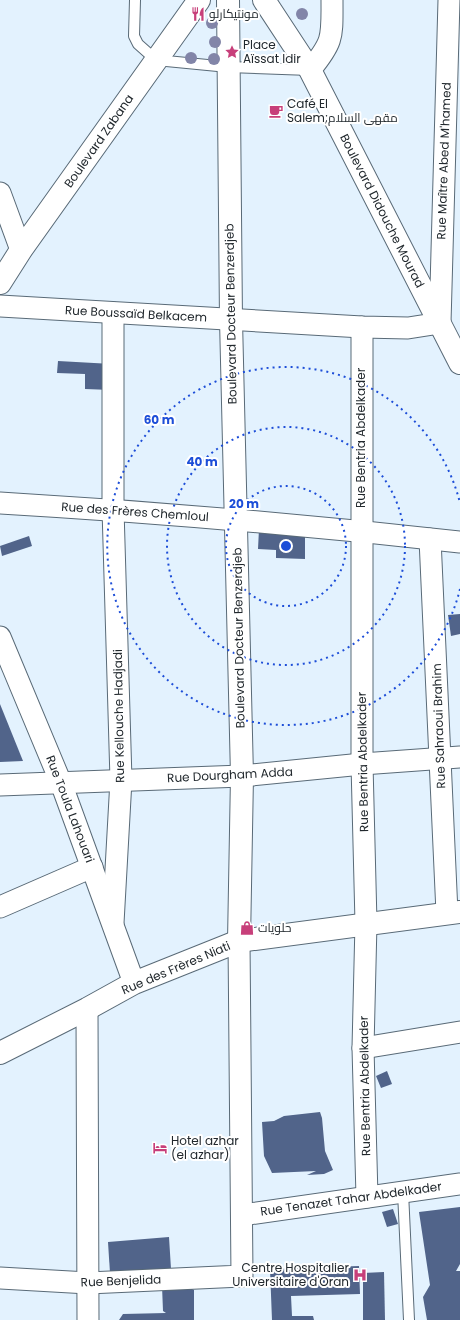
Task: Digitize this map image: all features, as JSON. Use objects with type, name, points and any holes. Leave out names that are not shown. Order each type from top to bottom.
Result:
[{"type":"main road","name":"Boulevard Zabana","points":[[0,283],[21,250],[199,0]]},
{"type":"main road","name":"Boulevard Docteur Benzerdjeb","points":[[228,0],[231,320],[242,776],[239,941]]},
{"type":"main road","name":"Boulevard Didouche Mourad","points":[[264,0],[310,70],[460,363]]},
{"type":"main road","name":"Rue des Frères Niati","points":[[0,1053],[87,1009],[134,982],[239,941],[366,923],[454,913]]},
{"type":"street","points":[[310,70],[326,51],[332,35],[332,0]]},
{"type":"street","name":"Rue Maître Abed M'hamed","points":[[440,323],[449,0]]},
{"type":"street","points":[[0,193],[21,250]]},
{"type":"street","name":"Rue Boussaïd Belkacem","points":[[0,306],[362,327],[408,328],[440,323]]},
{"type":"street","name":"Rue Kellouche Hadjadi","points":[[113,923],[121,780],[113,510],[114,313]]},
{"type":"street","name":"Rue Bentria Abdelkader","points":[[362,327],[362,764],[366,923],[363,1048],[368,1197]]},
{"type":"street","name":"Rue des Frères Chemloul","points":[[0,503],[236,519],[460,542]]},
{"type":"street","name":"Rue Sahraoui Brahim","points":[[430,539],[439,758],[454,913]]},
{"type":"street","name":"Rue Toula Lahouari","points":[[0,637],[61,783],[134,982]]},
{"type":"street","name":"Rue Dourgham Adda","points":[[0,785],[242,776],[362,764],[460,757]]},
{"type":"street","points":[[0,907],[92,867]]},
{"type":"street","name":"Boulevard Docteur Benzerdjeb","points":[[239,941],[242,1276]]},
{"type":"street","points":[[87,1009],[88,1320]]},
{"type":"street","points":[[363,1048],[460,1032]]},
{"type":"street","name":"Rue Tenazet Tahar Abdelkader","points":[[242,1215],[460,1184]]},
{"type":"street","name":"Rue Benjelida","points":[[0,1278],[88,1283],[242,1276]]},
{"type":"lane","points":[[135,0],[134,36],[138,44],[156,60],[228,67],[310,70]]},
{"type":"lane","points":[[403,1192],[409,1320]]},
{"type":"building","points":[[58,361],[112,364],[111,390],[85,389],[85,374],[57,373]]},
{"type":"building","points":[[259,529],[305,531],[305,559],[276,558],[276,550],[258,549]]},
{"type":"building","points":[[29,536],[32,546],[2,556],[0,546]]},
{"type":"building","points":[[460,614],[460,634],[451,636],[448,615]]},
{"type":"building","points":[[0,704],[23,761],[0,762]]},
{"type":"building","points":[[387,1071],[392,1084],[381,1088],[376,1076]]},
{"type":"building","points":[[320,1112],[322,1118],[325,1151],[333,1170],[324,1174],[307,1175],[316,1171],[272,1173],[264,1156],[262,1122],[274,1121],[284,1116]]},
{"type":"building","points":[[460,1207],[460,1264],[456,1271],[460,1271],[460,1320],[427,1320],[423,1297],[430,1285],[419,1212]]},
{"type":"building","points":[[393,1209],[398,1224],[387,1227],[382,1212]]},
{"type":"building","points":[[169,1237],[171,1269],[110,1273],[108,1242]]},
{"type":"building","points":[[359,1266],[360,1294],[291,1296],[292,1316],[313,1316],[314,1320],[272,1320],[270,1269]]},
{"type":"building","points":[[384,1272],[385,1320],[363,1320],[363,1273]]},
{"type":"building","points":[[162,1286],[186,1286],[194,1290],[194,1320],[119,1320],[123,1314],[166,1313],[163,1311]]},
{"type":"place","name":"مونتيكارلو","points":[[198,14]]},
{"type":"place","name":"Place Aïssat Idir","points":[[232,52]]},
{"type":"place","name":"Café El Salem;مقهى السلام","points":[[276,111]]},
{"type":"place","name":"حلويات","points":[[247,928]]},
{"type":"place","name":"Hotel azhar (el azhar)","points":[[160,1148]]},
{"type":"place","name":"Centre Hospitalier Universitaire d'Oran","points":[[360,1275]]}]
